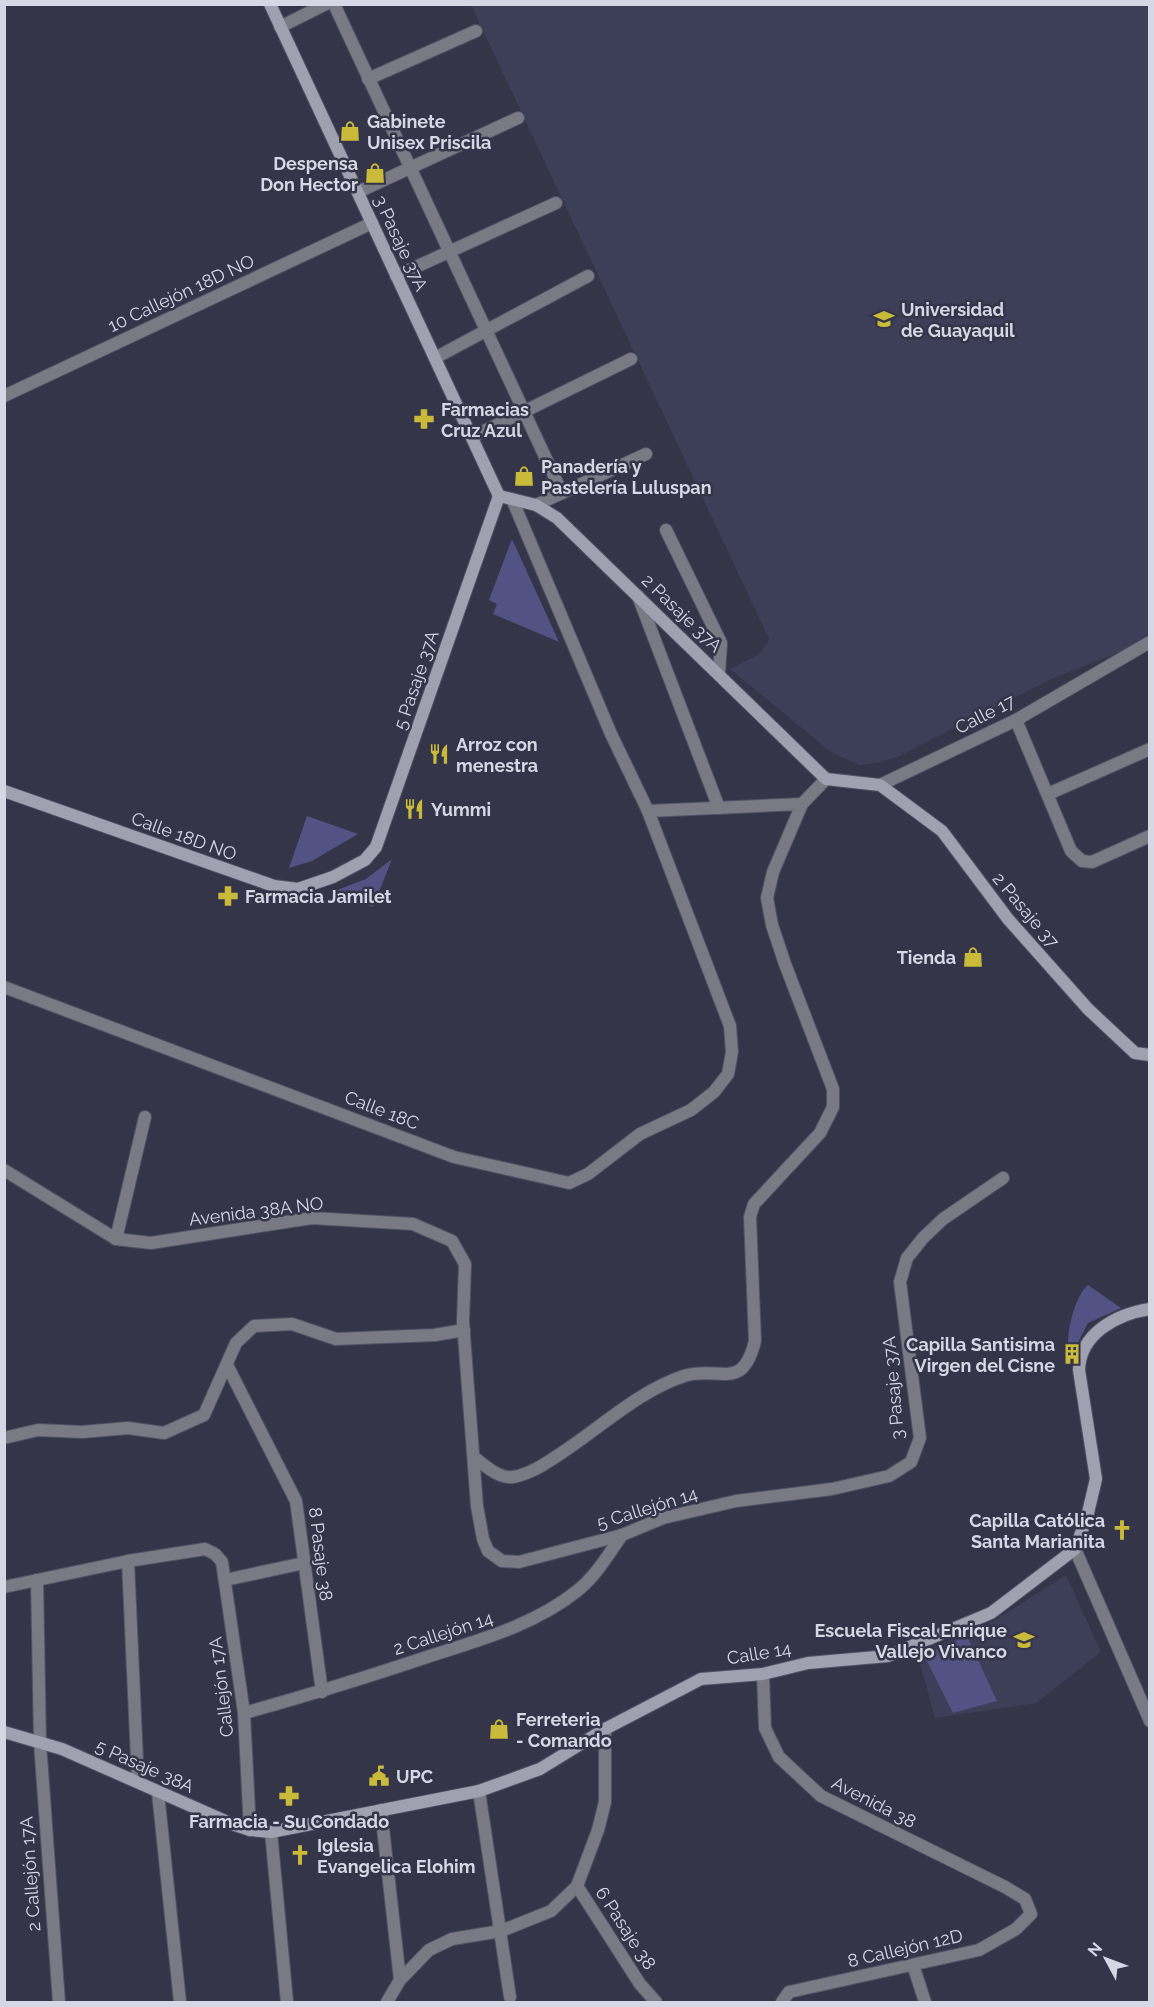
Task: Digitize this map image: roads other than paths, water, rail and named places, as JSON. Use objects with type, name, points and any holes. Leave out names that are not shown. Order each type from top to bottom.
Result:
[{"type":"street","name":"3 Pasaje 37A","points":[[270,4],[472,437],[506,497]]},
{"type":"street","points":[[280,27],[326,4]]},
{"type":"street","points":[[333,4],[562,494]]},
{"type":"street","points":[[368,79],[476,31]]},
{"type":"street","points":[[358,192],[518,118]]},
{"type":"street","points":[[396,276],[556,203]]},
{"type":"street","name":"10 Callejón 18D NO","points":[[4,396],[372,223]]},
{"type":"street","points":[[435,358],[588,276]]},
{"type":"street","points":[[472,437],[631,359]]},
{"type":"street","points":[[536,505],[646,454]]},
{"type":"street","points":[[506,497],[611,734],[648,811],[802,804]]},
{"type":"street","name":"2 Pasaje 37A","points":[[506,497],[536,505],[557,518],[638,594],[826,779]]},
{"type":"street","name":"5 Pasaje 37A","points":[[353,868],[376,848],[506,497]]},
{"type":"street","points":[[666,530],[721,643],[719,674]]},
{"type":"street","points":[[638,594],[719,808]]},
{"type":"street","name":"Calle 17","points":[[880,785],[1016,720],[1149,642]]},
{"type":"street","points":[[1016,720],[1071,851],[1082,861],[1092,862],[1149,836]]},
{"type":"street","points":[[1048,794],[1149,749]]},
{"type":"street","points":[[474,1456],[489,1470],[512,1478],[556,1457],[647,1394],[684,1376],[732,1375],[743,1370],[751,1358],[755,1341],[750,1217],[754,1204],[820,1133],[833,1107],[833,1089],[785,964],[772,925],[767,898],[773,872],[802,804],[826,779],[880,785]]},
{"type":"street","name":"2 Pasaje 37","points":[[880,785],[942,831],[1008,919],[1088,1010],[1135,1053],[1148,1056]]},
{"type":"street","name":"Calle 18D NO","points":[[4,791],[274,886],[298,889],[353,868]]},
{"type":"street","name":"Calle 18C","points":[[4,987],[454,1156],[569,1182],[588,1174],[640,1134],[690,1110],[714,1092],[728,1074],[732,1052],[730,1026],[648,811]]},
{"type":"street","points":[[116,1239],[145,1118]]},
{"type":"street","name":"Avenida 38A NO","points":[[4,1170],[116,1239],[151,1243],[312,1218],[413,1224],[452,1241],[465,1264],[464,1330],[474,1456]]},
{"type":"street","name":"3 Pasaje 37A","points":[[911,1462],[920,1438],[900,1282],[907,1258],[943,1219],[1003,1178]]},
{"type":"street","points":[[1149,1309],[1132,1312],[1091,1335],[1080,1354],[1079,1370],[1096,1479],[1087,1517],[1075,1549],[1149,1721]]},
{"type":"street","points":[[4,1438],[38,1430],[82,1432],[128,1428],[164,1432],[204,1414],[236,1343],[254,1326],[292,1324],[336,1339],[435,1335],[464,1330]]},
{"type":"street","name":"8 Pasaje 38","points":[[227,1365],[296,1501],[322,1692]]},
{"type":"street","name":"5 Callejón 14","points":[[474,1456],[477,1506],[483,1539],[488,1551],[502,1561],[519,1562],[622,1535],[663,1518],[736,1501],[832,1489],[888,1476],[911,1462]]},
{"type":"street","name":"2 Callejón 14","points":[[244,1713],[322,1692],[510,1630],[546,1612],[577,1591],[599,1568],[622,1535]]},
{"type":"street","name":"Callejón 17A","points":[[128,1561],[205,1549],[215,1554],[222,1562],[244,1713],[250,1830]]},
{"type":"street","name":"Calle 14","points":[[271,1832],[480,1791],[540,1769],[605,1729],[701,1679],[763,1674],[808,1663],[888,1656],[991,1613],[1075,1549]]},
{"type":"street","points":[[4,1587],[128,1561],[138,1782]]},
{"type":"street","points":[[225,1580],[304,1563]]},
{"type":"street","name":"2 Callejón 17A","points":[[37,1580],[40,1743],[59,2002]]},
{"type":"street","name":"Avenida 38","points":[[763,1674],[765,1728],[779,1758],[821,1796],[1005,1887],[1025,1899],[1031,1914]]},
{"type":"street","name":"6 Pasaje 38","points":[[605,1729],[605,1802],[598,1830],[577,1886],[640,1984],[656,2002]]},
{"type":"street","name":"5 Pasaje 38A","points":[[4,1732],[62,1749],[158,1793],[250,1830],[271,1832]]},
{"type":"street","points":[[480,1791],[510,1997]]},
{"type":"street","points":[[158,1793],[180,2002]]},
{"type":"street","points":[[381,1810],[400,1980]]},
{"type":"street","points":[[271,1832],[287,2002]]},
{"type":"street","points":[[387,2002],[400,1980],[429,1950],[452,1939],[501,1931],[551,1911],[577,1886]]},
{"type":"street","name":"8 Callejón 12D","points":[[782,2002],[789,1992],[979,1950],[1016,1929],[1031,1914]]},
{"type":"street","points":[[913,1965],[925,2002]]},
{"type":"place","name":"Gabinete Unisex Priscila","points":[[350,131]]},
{"type":"place","name":"Despensa Don Hector","points":[[375,173]]},
{"type":"place","name":"Universidad de Guayaquil","points":[[884,319]]},
{"type":"place","name":"Farmacias Cruz Azul","points":[[424,419]]},
{"type":"place","name":"Panadería y Pastelería Luluspan","points":[[524,476]]},
{"type":"place","name":"Arroz con menestra","points":[[439,754]]},
{"type":"place","name":"Yummi","points":[[414,809]]},
{"type":"place","name":"Farmacia Jamilet","points":[[228,896]]},
{"type":"place","name":"Tienda","points":[[973,957]]},
{"type":"place","name":"Capilla Santisima Virgen del Cisne","points":[[1072,1354]]},
{"type":"place","name":"Capilla Católica Santa Marianita","points":[[1122,1530]]},
{"type":"place","name":"Escuela Fiscal Enrique Vallejo Vivanco","points":[[1024,1640]]},
{"type":"place","name":"Ferreteria - Comando","points":[[499,1729]]},
{"type":"place","name":"UPC","points":[[379,1776]]},
{"type":"place","name":"Farmacia - Su Condado","points":[[289,1796]]},
{"type":"place","name":"Iglesia Evangelica Elohim","points":[[300,1855]]}]
